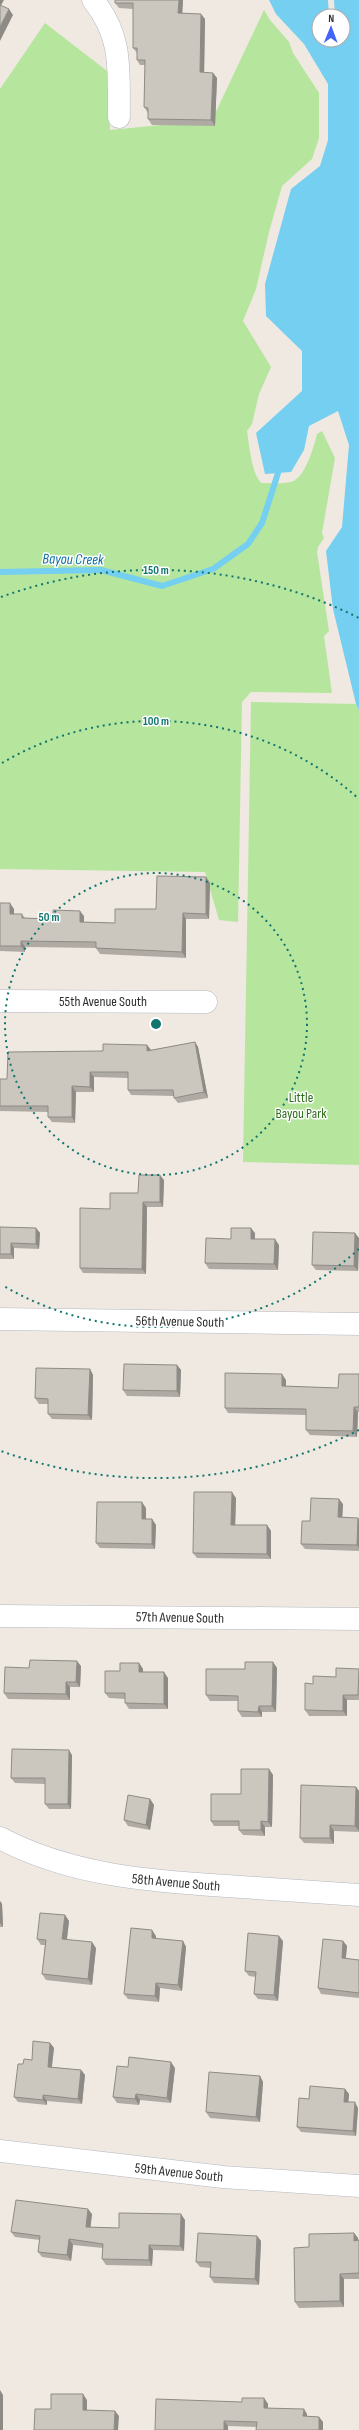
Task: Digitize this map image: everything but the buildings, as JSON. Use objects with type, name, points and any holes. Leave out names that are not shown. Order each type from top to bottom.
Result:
[{"type":"street","points":[[93,0],[113,30],[118,55],[120,118]]},
{"type":"street","name":"55th Avenue South","points":[[0,1001],[206,1002]]},
{"type":"street","name":"56th Avenue South","points":[[0,1319],[359,1324]]},
{"type":"street","name":"57th Avenue South","points":[[0,1616],[359,1619]]},
{"type":"street","name":"58th Avenue South","points":[[0,1838],[24,1851],[70,1866],[148,1881],[359,1895]]},
{"type":"street","name":"59th Avenue South","points":[[0,2151],[223,2177],[359,2186]]},
{"type":"green space","points":[[264,10],[270,20],[289,42],[293,53],[319,93],[319,138],[312,159],[282,186],[269,232],[256,289],[243,321],[271,367],[259,394],[252,424],[247,431],[253,467],[262,483],[284,483],[296,480],[305,469],[317,434],[322,431],[335,458],[322,533],[324,538],[318,547],[317,552],[329,631],[324,636],[332,693],[251,692],[242,702],[238,922],[219,920],[205,872],[0,869],[0,89],[45,23],[107,71],[110,130],[212,120]]},
{"type":"green space","name":"Little Bayou Park","points":[[251,702],[356,704],[359,710],[359,1165],[243,1162]]},
{"type":"water","points":[[269,0],[359,0],[359,710],[356,704],[333,609],[326,551],[342,527],[349,445],[338,411],[309,426],[304,450],[291,472],[265,474],[256,433],[302,391],[302,351],[266,316],[265,284],[291,189],[320,166],[328,140],[328,84],[304,44],[276,14]]},
{"type":"pier","points":[[328,0],[334,0],[334,8],[328,8]]},
{"type":"waterway","name":"Bayou Creek","points":[[0,572],[101,570],[162,586],[213,569],[248,544],[262,523],[278,473]]}]
